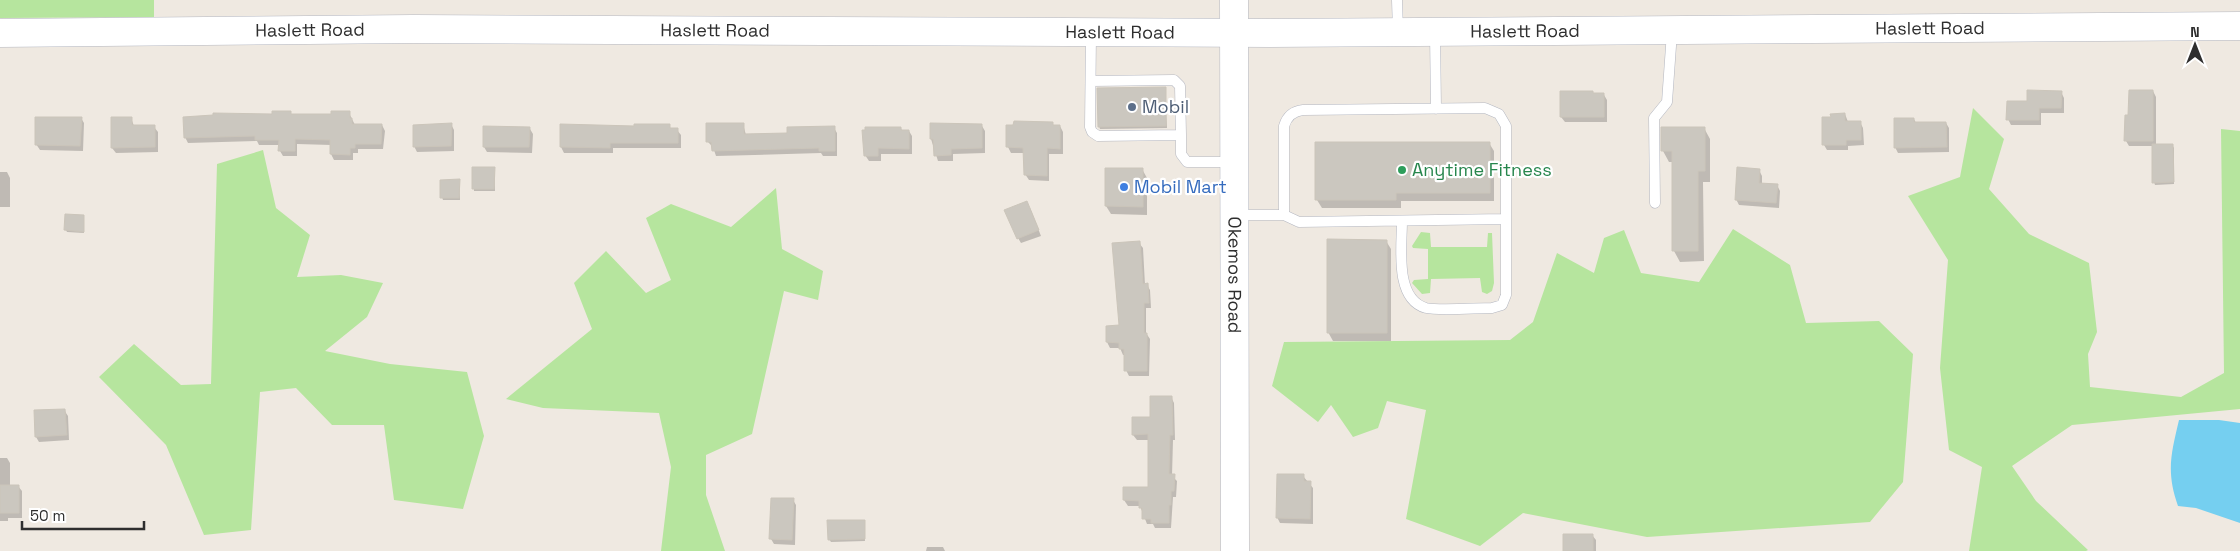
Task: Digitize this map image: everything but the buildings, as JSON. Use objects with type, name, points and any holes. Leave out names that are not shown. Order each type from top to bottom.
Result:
[{"type":"main road","name":"Okemos Road","points":[[1234,0],[1235,551]]},
{"type":"main road","name":"Haslett Road","points":[[0,33],[413,29],[1234,33],[2240,26]]},
{"type":"lane","points":[[1397,0],[1398,32]]},
{"type":"lane","points":[[1655,203],[1654,118],[1667,102],[1672,30]]},
{"type":"lane","points":[[1435,32],[1436,109]]},
{"type":"lane","points":[[1091,33],[1090,127],[1092,132],[1098,136],[1123,131],[1152,131],[1181,135]]},
{"type":"lane","points":[[1091,81],[1151,84],[1170,80],[1178,83],[1180,91],[1181,154],[1187,162],[1234,162]]},
{"type":"lane","points":[[1284,215],[1284,126],[1286,120],[1293,112],[1303,110],[1485,108],[1495,111],[1504,120],[1506,126],[1506,295],[1502,305],[1492,308],[1427,308],[1415,301],[1406,290],[1402,277],[1402,221]]},
{"type":"lane","points":[[1234,215],[1284,215],[1299,222],[1506,220]]},
{"type":"green space","points":[[0,0],[154,0],[154,17],[0,18]]},
{"type":"green space","points":[[1973,108],[2004,139],[1989,189],[2029,234],[2089,263],[2097,332],[2088,354],[2090,387],[2181,397],[2224,373],[2221,129],[2240,131],[2240,409],[2072,425],[2012,466],[2036,501],[2088,550],[2086,551],[1969,551],[1982,467],[1949,450],[1940,368],[1948,260],[1908,196],[1960,177]]},
{"type":"green space","points":[[263,150],[276,208],[310,235],[297,277],[341,275],[383,283],[367,317],[325,351],[390,364],[467,372],[484,436],[463,509],[394,500],[384,425],[332,425],[296,388],[260,392],[251,530],[204,535],[166,445],[99,377],[134,344],[181,385],[211,384],[217,164]]},
{"type":"green space","points":[[776,188],[782,249],[823,271],[818,300],[784,291],[752,434],[706,455],[706,495],[725,551],[661,551],[671,467],[659,413],[543,408],[506,399],[592,329],[574,283],[606,251],[646,293],[671,280],[646,218],[671,204],[731,227]]},
{"type":"green space","points":[[1733,229],[1790,265],[1806,323],[1879,321],[1913,354],[1903,482],[1870,522],[1647,537],[1523,513],[1480,546],[1406,519],[1426,410],[1387,401],[1378,428],[1353,437],[1331,405],[1318,422],[1272,386],[1284,342],[1510,340],[1533,322],[1557,253],[1594,273],[1604,238],[1624,230],[1641,273],[1699,282]]},
{"type":"green space","points":[[1421,232],[1430,233],[1431,247],[1487,247],[1488,233],[1492,233],[1494,283],[1492,291],[1487,294],[1482,292],[1480,278],[1431,279],[1430,293],[1422,294],[1412,283],[1414,280],[1428,279],[1428,249],[1413,248],[1412,246]]},
{"type":"water","points":[[2179,420],[2219,420],[2240,423],[2240,523],[2196,508],[2178,506],[2172,483],[2171,463]]},
{"type":"place","name":"Mobil","points":[[1132,107]]},
{"type":"place","name":"Anytime Fitness","points":[[1402,170]]},
{"type":"place","name":"Mobil Mart","points":[[1124,187]]}]
